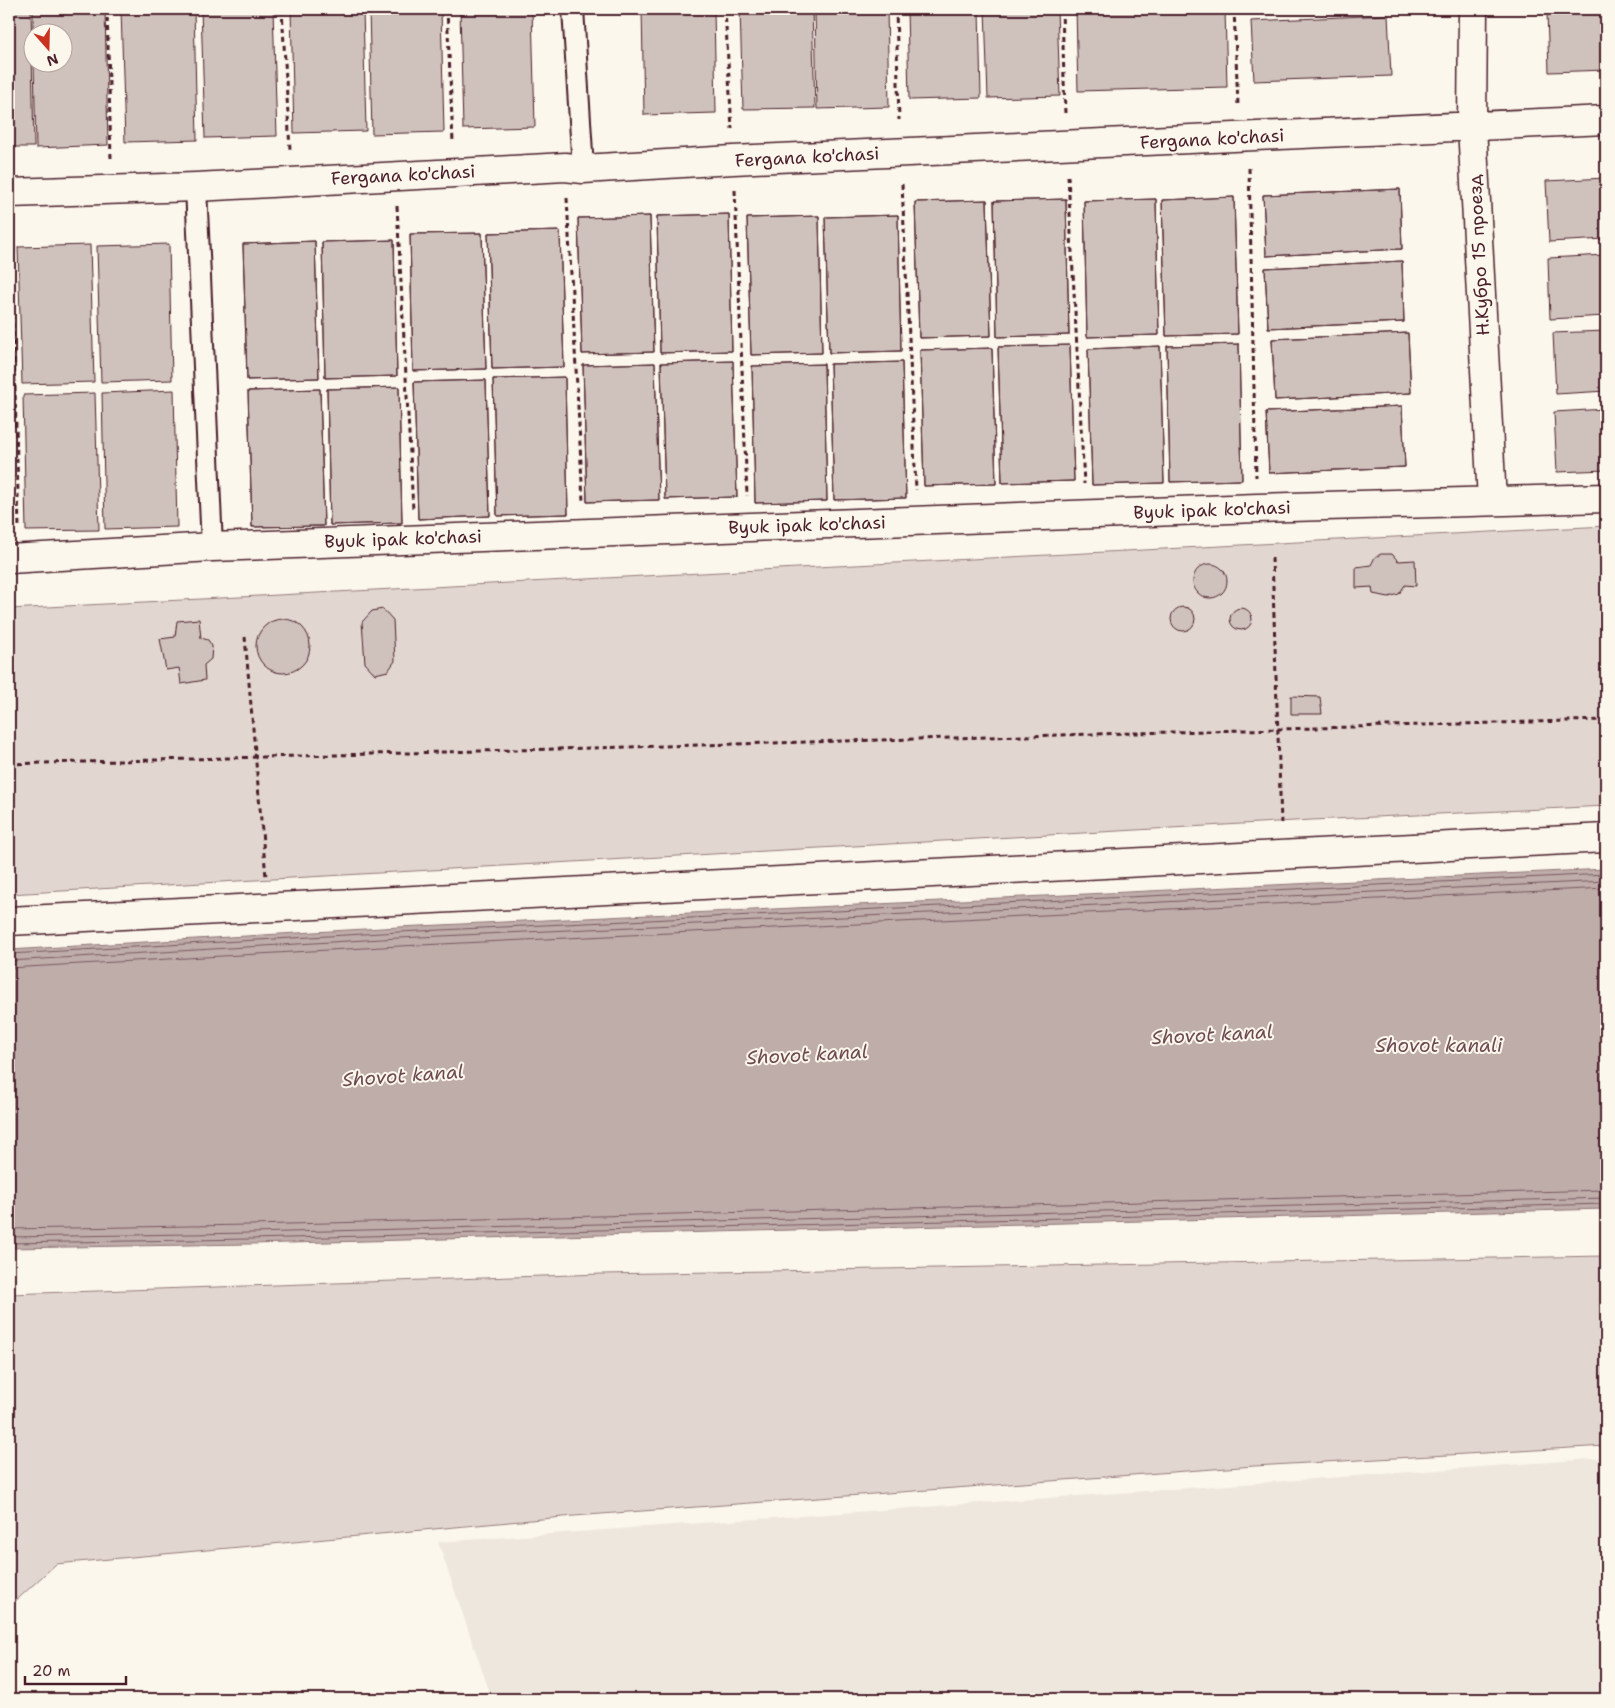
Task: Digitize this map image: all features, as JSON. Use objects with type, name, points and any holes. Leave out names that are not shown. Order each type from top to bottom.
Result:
[{"type":"street","name":"Н.Кубро 15 проезд","points":[[1473,9],[1472,126],[1492,501]]},
{"type":"street","name":"Fergana ko'chasi","points":[[9,193],[196,187],[454,173],[1606,120]]},
{"type":"street","name":"Byuk ipak ko'chasi","points":[[14,559],[212,546],[1257,508],[1606,498]]},
{"type":"street","points":[[9,922],[1606,838]]},
{"type":"lane","points":[[573,9],[574,168]]},
{"type":"lane","points":[[196,187],[212,546]]},
{"type":"path","points":[[107,9],[111,190]]},
{"type":"path","points":[[282,9],[292,181]]},
{"type":"path","points":[[447,9],[454,173]]},
{"type":"path","points":[[725,9],[734,160],[748,527]]},
{"type":"path","points":[[896,9],[918,521]]},
{"type":"path","points":[[1062,9],[1066,146],[1086,515]]},
{"type":"path","points":[[1234,9],[1243,138],[1257,508]]},
{"type":"path","points":[[574,168],[584,532]]},
{"type":"path","points":[[395,176],[415,539]]},
{"type":"path","points":[[9,193],[14,559]]},
{"type":"path","points":[[1272,558],[1282,854]]},
{"type":"path","points":[[245,637],[269,908]]},
{"type":"path","points":[[9,764],[1606,720]]},
{"type":"shaded area","points":[[1606,526],[1606,806],[1312,820],[9,894],[9,609]]},
{"type":"shaded area","points":[[1606,1256],[1606,1446],[1254,1466],[574,1516],[56,1564],[9,1607],[9,1294],[602,1274]]},
{"type":"shaded area","points":[[1606,1458],[1606,1699],[492,1699],[438,1542]]},
{"type":"water","name":"Shovot kanali","points":[[1606,869],[1606,1209],[250,1244],[9,1248],[9,950],[399,927]]},
{"type":"building","points":[[105,9],[108,145],[36,148],[34,72],[72,72],[72,22],[33,22],[33,11]]},
{"type":"building","points":[[121,9],[194,9],[197,140],[125,142]]},
{"type":"building","points":[[201,9],[273,9],[277,136],[205,138]]},
{"type":"building","points":[[291,9],[363,9],[366,131],[294,133]]},
{"type":"building","points":[[369,9],[441,9],[444,132],[372,134]]},
{"type":"building","points":[[460,9],[532,9],[535,127],[463,129]]},
{"type":"building","points":[[642,9],[714,9],[716,113],[644,115]]},
{"type":"building","points":[[740,9],[812,9],[815,108],[743,109]]},
{"type":"building","points":[[815,9],[887,9],[889,107],[817,109]]},
{"type":"building","points":[[907,9],[979,9],[981,98],[909,100]]},
{"type":"building","points":[[985,9],[1057,9],[1060,96],[988,98]]},
{"type":"building","points":[[1076,9],[1225,9],[1227,87],[1078,91]]},
{"type":"building","points":[[1606,9],[1606,70],[1549,72],[1547,12]]},
{"type":"building","points":[[31,10],[31,22],[22,22],[22,72],[32,72],[34,147],[9,147],[9,11]]},
{"type":"building","points":[[1388,15],[1391,76],[1254,81],[1251,21]]},
{"type":"building","points":[[1606,178],[1606,239],[1549,242],[1546,181]]},
{"type":"building","points":[[1400,189],[1402,249],[1266,256],[1263,195]]},
{"type":"building","points":[[1400,189],[1402,249],[1266,256],[1263,195]]},
{"type":"building","points":[[1234,197],[1238,334],[1166,336],[1162,200]]},
{"type":"building","points":[[1234,197],[1238,334],[1166,336],[1162,200]]},
{"type":"building","points":[[1066,199],[1069,335],[997,337],[994,201]]},
{"type":"building","points":[[1066,199],[1069,335],[997,337],[994,201]]},
{"type":"building","points":[[1156,199],[1159,335],[1087,337],[1084,201]]},
{"type":"building","points":[[1156,199],[1159,335],[1087,337],[1084,201]]},
{"type":"building","points":[[987,200],[991,336],[919,338],[915,202]]},
{"type":"building","points":[[987,200],[991,336],[919,338],[915,202]]},
{"type":"building","points":[[729,214],[732,351],[660,353],[657,216]]},
{"type":"building","points":[[729,214],[732,351],[660,353],[657,216]]},
{"type":"building","points":[[898,215],[901,351],[829,353],[825,217]]},
{"type":"building","points":[[898,215],[901,351],[829,353],[825,217]]},
{"type":"building","points":[[650,216],[654,352],[582,354],[578,218]]},
{"type":"building","points":[[650,216],[654,352],[582,354],[578,218]]},
{"type":"building","points":[[819,216],[822,353],[751,355],[747,218]]},
{"type":"building","points":[[819,216],[822,353],[751,355],[747,218]]},
{"type":"building","points":[[560,231],[564,367],[492,369],[488,233]]},
{"type":"building","points":[[560,231],[564,367],[492,369],[488,233]]},
{"type":"building","points":[[482,233],[486,369],[413,371],[410,234]]},
{"type":"building","points":[[482,233],[486,369],[413,371],[410,234]]},
{"type":"building","points":[[394,240],[397,376],[325,378],[322,242]]},
{"type":"building","points":[[394,240],[397,376],[325,378],[322,242]]},
{"type":"building","points":[[315,241],[319,378],[247,380],[243,244]]},
{"type":"building","points":[[315,241],[319,378],[247,380],[243,244]]},
{"type":"building","points":[[169,244],[172,380],[101,382],[97,246]]},
{"type":"building","points":[[90,245],[94,382],[22,384],[18,247]]},
{"type":"building","points":[[1606,255],[1606,316],[1550,319],[1548,258]]},
{"type":"building","points":[[1402,261],[1404,322],[1268,328],[1265,268]]},
{"type":"building","points":[[1402,261],[1404,322],[1268,328],[1265,268]]},
{"type":"building","points":[[1606,331],[1606,391],[1556,394],[1553,333]]},
{"type":"building","points":[[1408,333],[1411,393],[1275,400],[1272,339]]},
{"type":"building","points":[[1408,333],[1411,393],[1275,400],[1272,339]]},
{"type":"building","points":[[1239,344],[1242,480],[1170,482],[1167,346]]},
{"type":"building","points":[[1239,344],[1242,480],[1170,482],[1167,346]]},
{"type":"building","points":[[1070,345],[1074,481],[1002,483],[998,347]]},
{"type":"building","points":[[1070,345],[1074,481],[1002,483],[998,347]]},
{"type":"building","points":[[1160,346],[1164,483],[1092,485],[1088,349]]},
{"type":"building","points":[[1160,346],[1164,483],[1092,485],[1088,349]]},
{"type":"building","points":[[992,348],[996,484],[924,486],[920,350]]},
{"type":"building","points":[[992,348],[996,484],[924,486],[920,350]]},
{"type":"building","points":[[733,361],[737,497],[665,499],[661,363]]},
{"type":"building","points":[[733,361],[737,497],[665,499],[661,363]]},
{"type":"building","points":[[902,362],[906,498],[834,500],[830,364]]},
{"type":"building","points":[[902,362],[906,498],[834,500],[830,364]]},
{"type":"building","points":[[655,363],[659,500],[587,502],[583,365]]},
{"type":"building","points":[[655,363],[659,500],[587,502],[583,365]]},
{"type":"building","points":[[824,364],[827,501],[755,503],[752,366]]},
{"type":"building","points":[[824,364],[827,501],[755,503],[752,366]]},
{"type":"building","points":[[565,377],[568,514],[497,516],[493,379]]},
{"type":"building","points":[[565,377],[568,514],[497,516],[493,379]]},
{"type":"building","points":[[486,380],[490,516],[418,519],[414,382]]},
{"type":"building","points":[[486,380],[490,516],[418,519],[414,382]]},
{"type":"building","points":[[399,387],[402,523],[330,525],[327,389]]},
{"type":"building","points":[[399,387],[402,523],[330,525],[327,389]]},
{"type":"building","points":[[320,389],[324,526],[252,527],[248,391]]},
{"type":"building","points":[[320,389],[324,526],[252,527],[248,391]]},
{"type":"building","points":[[174,390],[177,527],[105,529],[102,393]]},
{"type":"building","points":[[95,393],[99,530],[26,531],[23,395]]},
{"type":"building","points":[[1402,406],[1405,467],[1269,473],[1266,412]]},
{"type":"building","points":[[1402,406],[1405,467],[1269,473],[1266,412]]},
{"type":"building","points":[[1606,409],[1606,470],[1557,472],[1554,412]]},
{"type":"building","points":[[9,464],[11,536],[9,536]]},
{"type":"building","points":[[1381,554],[1392,554],[1398,561],[1415,560],[1416,586],[1405,585],[1399,594],[1389,597],[1373,594],[1372,587],[1356,588],[1356,567],[1371,565],[1375,557]]},
{"type":"building","points":[[1210,564],[1222,569],[1227,581],[1222,593],[1210,598],[1198,593],[1193,581],[1198,569]]},
{"type":"building","points":[[1183,607],[1191,611],[1195,619],[1191,627],[1183,631],[1175,627],[1171,619],[1175,611]]},
{"type":"building","points":[[1237,608],[1245,608],[1252,615],[1252,623],[1245,630],[1237,630],[1230,623],[1230,615]]},
{"type":"building","points":[[383,609],[393,620],[395,661],[388,671],[375,674],[365,663],[362,622],[372,611]]},
{"type":"building","points":[[199,619],[201,638],[208,640],[212,646],[211,659],[204,665],[205,680],[181,684],[179,668],[166,670],[160,639],[175,637],[177,621]]},
{"type":"building","points":[[283,619],[293,621],[302,627],[308,636],[310,646],[308,656],[302,665],[293,671],[283,673],[273,671],[264,665],[258,656],[256,646],[258,636],[264,627],[273,621]]},
{"type":"building","points":[[1291,696],[1320,697],[1322,714],[1291,714]]},
{"type":"water label","name":"Shovot kanal","points":[[1212,1034]]},
{"type":"water label","name":"Shovot kanal","points":[[807,1054]]},
{"type":"water label","name":"Shovot kanal","points":[[403,1075]]}]
